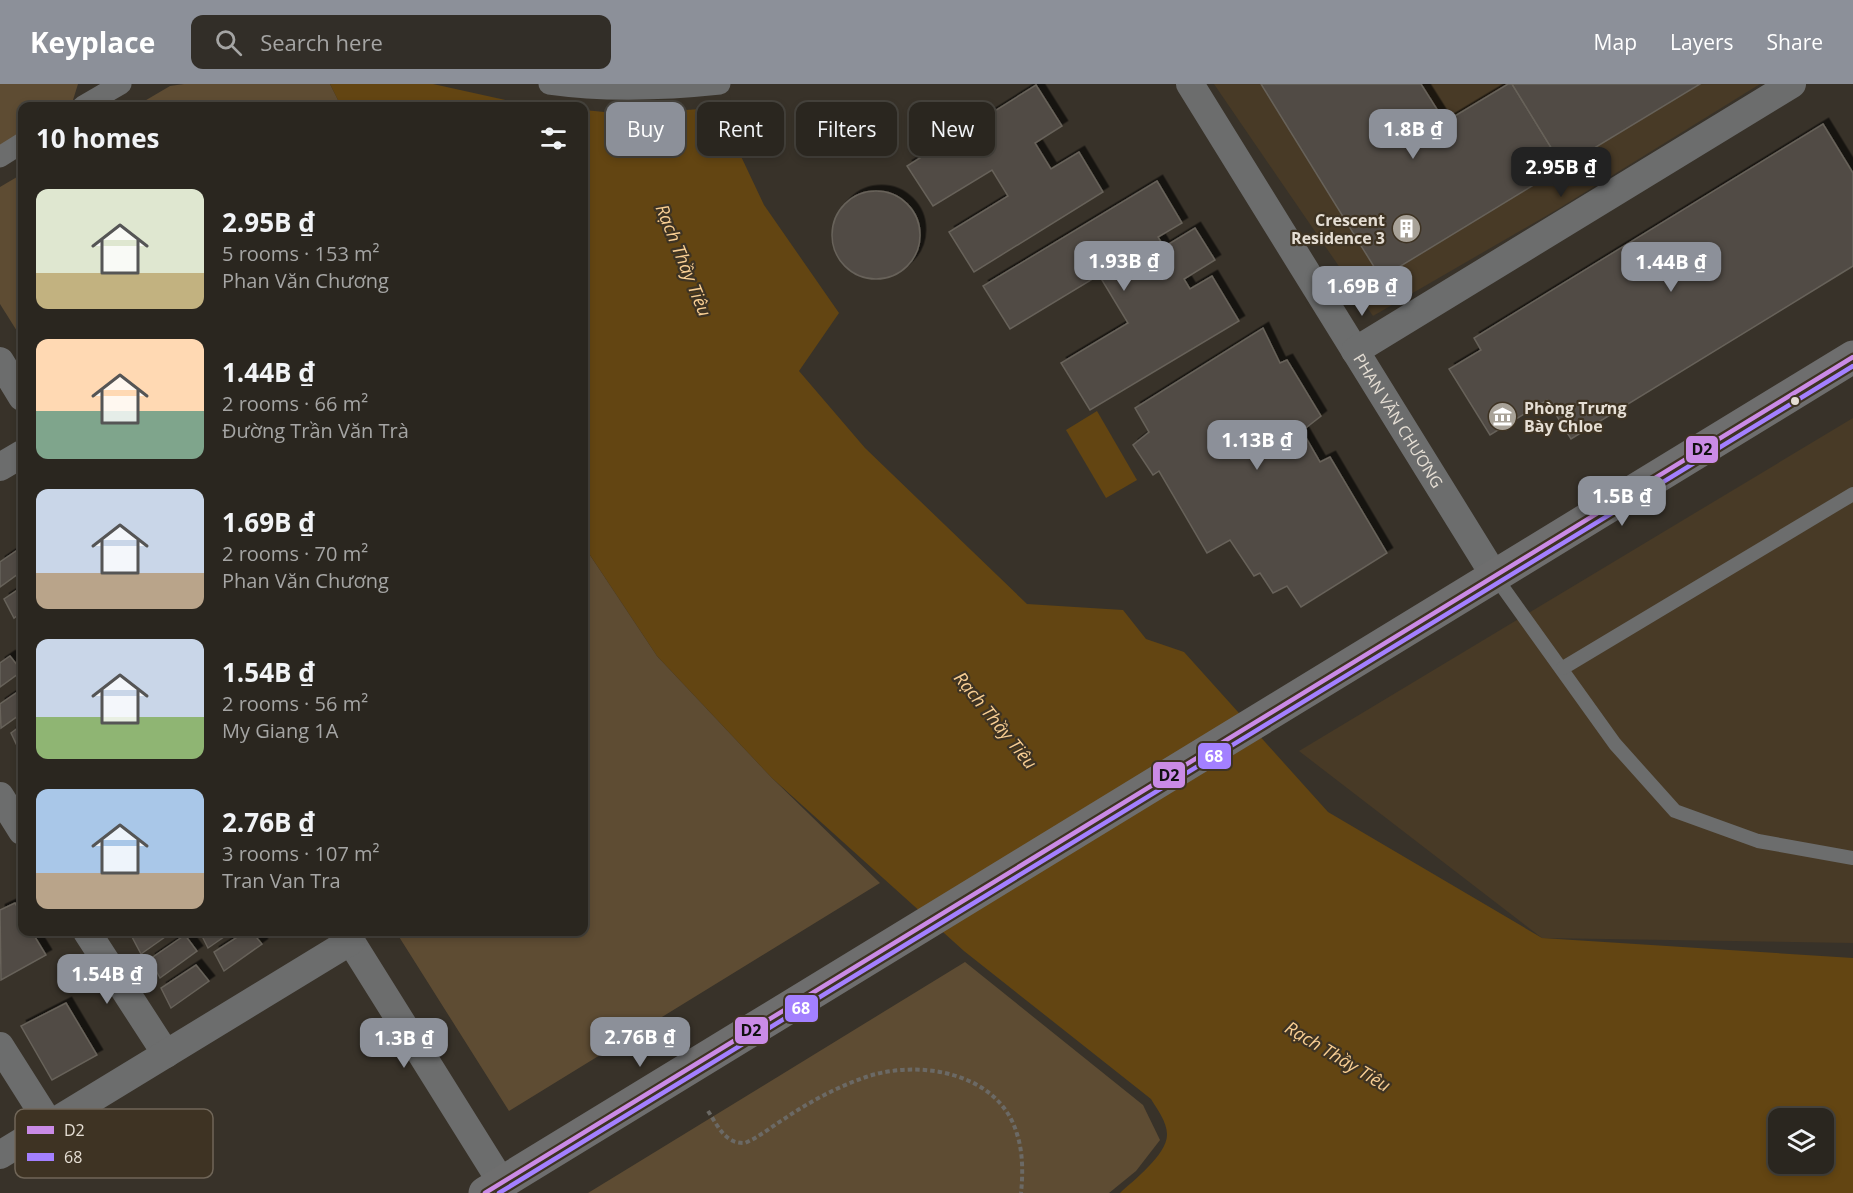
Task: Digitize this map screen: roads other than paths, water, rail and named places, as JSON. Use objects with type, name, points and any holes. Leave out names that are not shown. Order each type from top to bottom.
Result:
[{"type":"main road","points":[[493,1188],[1853,357]]},
{"type":"street","points":[[90,102],[121,84]]},
{"type":"street","points":[[549,84],[584,89],[672,89],[720,84]]},
{"type":"street","name":"PHAN VĂN CHƯƠNG","points":[[1190,84],[1494,575]]},
{"type":"street","points":[[1355,351],[1792,84]]},
{"type":"street","points":[[0,157],[18,146]]},
{"type":"street","points":[[0,361],[18,390]]},
{"type":"street","points":[[0,466],[18,456]]},
{"type":"street","points":[[0,796],[18,825]]},
{"type":"street","points":[[90,936],[166,1054]]},
{"type":"street","points":[[76,1109],[166,1054],[348,936],[493,1188]]},
{"type":"street","points":[[0,1046],[40,1109]]},
{"type":"street","points":[[0,1155],[15,1146]]},
{"type":"lane","points":[[1563,668],[1853,494]]},
{"type":"lane","points":[[1494,575],[1563,668],[1615,744],[1675,812],[1758,842],[1853,858]]},
{"type":"water","name":"Rạch Thầy Tiêu","points":[[330,84],[726,84],[727,102],[697,102],[697,156],[741,156],[764,205],[839,313],[799,371],[865,448],[1027,604],[1123,610],[1146,639],[1184,652],[1328,812],[1542,938],[1853,958],[1853,1193],[1120,1193],[1149,1166],[1166,1142],[1165,1125],[1151,1099],[964,951],[772,778],[657,656],[588,552],[588,102],[339,102]]},
{"type":"water","points":[[1097,411],[1137,480],[1106,498],[1066,430]]},
{"type":"place","name":"Crescent Residence 3","points":[[1406,229]]},
{"type":"place","name":"Phòng Trưng Bày Chloe","points":[[1503,417]]}]
